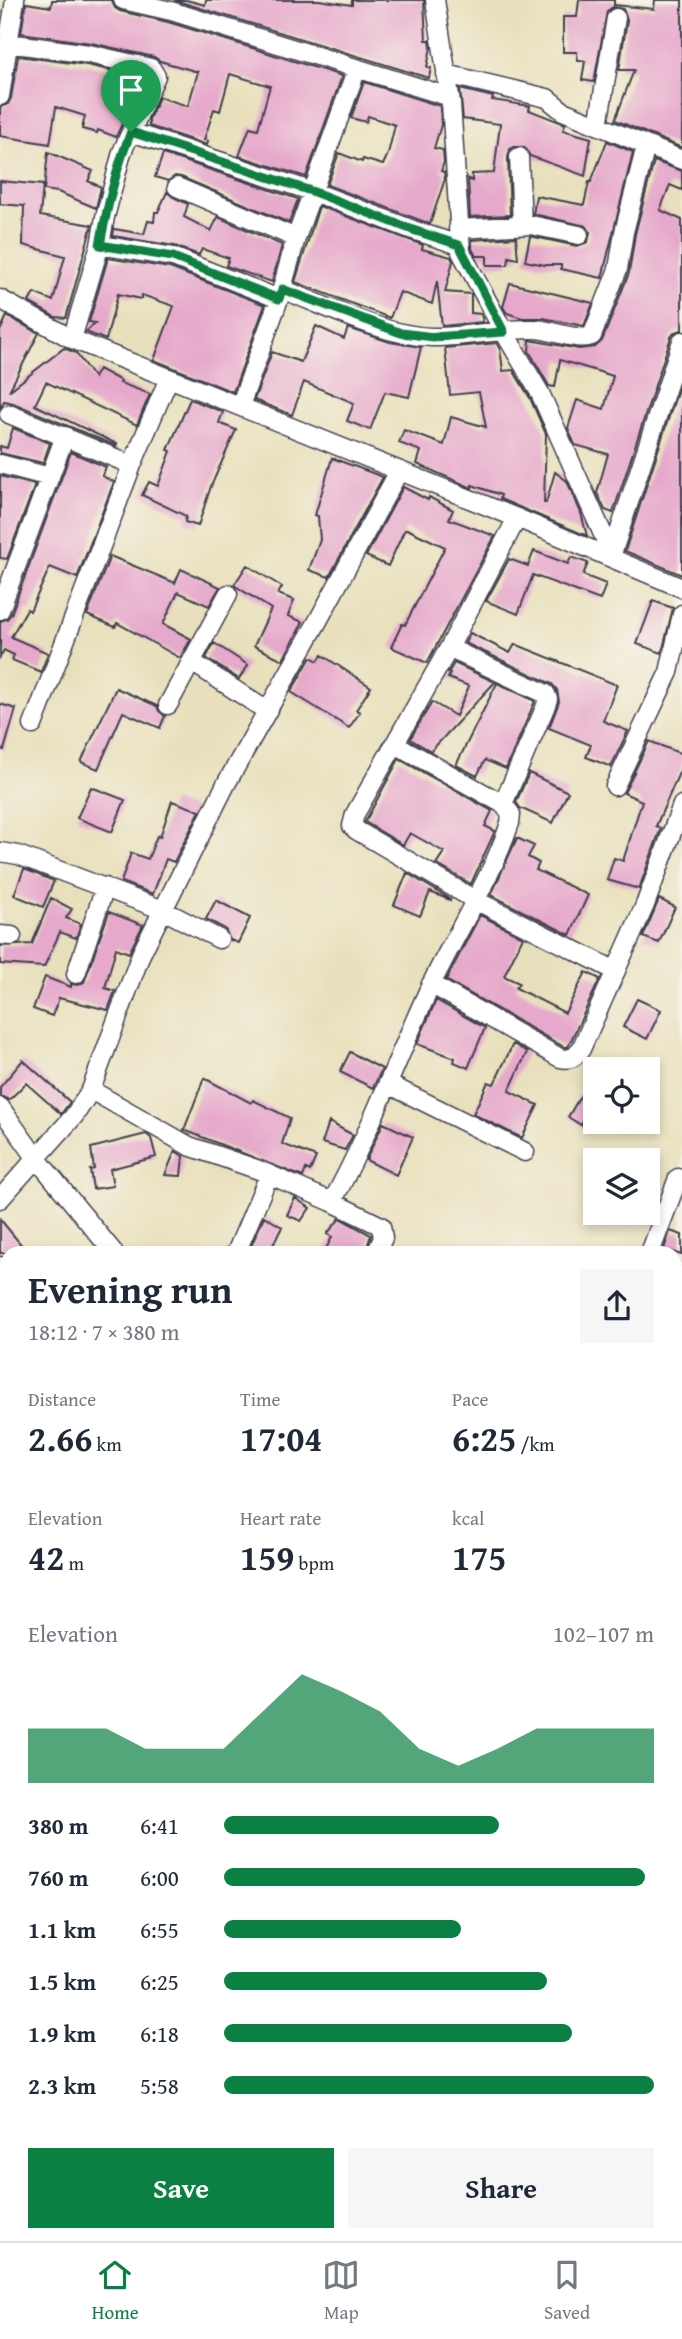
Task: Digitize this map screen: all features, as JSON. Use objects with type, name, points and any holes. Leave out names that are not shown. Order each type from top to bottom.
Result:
[{"type":"street","points":[[0,96],[15,0]]},
{"type":"street","points":[[123,0],[171,10],[450,97]]},
{"type":"street","points":[[435,0],[450,97],[459,237],[504,332],[540,393],[613,557]]},
{"type":"street","points":[[598,125],[616,18]]},
{"type":"street","points":[[8,43],[89,54],[151,68],[156,76],[119,165],[100,245],[72,339]]},
{"type":"street","points":[[240,407],[281,294],[296,238],[357,68]]},
{"type":"street","points":[[446,74],[547,98],[563,111],[682,160]]},
{"type":"street","points":[[131,132],[314,192],[413,230],[459,237],[522,225],[579,235]]},
{"type":"street","points":[[100,245],[173,257],[401,333],[434,337],[542,329],[581,338],[592,336],[618,269],[624,232],[646,146]]},
{"type":"street","points":[[519,157],[522,225]]},
{"type":"street","points":[[177,187],[296,238]]},
{"type":"street","points":[[0,299],[72,339],[613,557],[682,588]]},
{"type":"street","points":[[613,557],[682,341]]},
{"type":"street","points":[[33,725],[132,465],[169,378]]},
{"type":"street","points":[[9,414],[132,465]]},
{"type":"street","points":[[0,610],[65,436]]},
{"type":"street","points":[[0,464],[50,477]]},
{"type":"street","points":[[4,1195],[74,1116],[91,1090],[141,954],[226,784],[399,471]]},
{"type":"street","points":[[517,518],[449,648],[355,814],[352,826],[356,831],[475,900],[616,971]]},
{"type":"street","points":[[168,705],[228,594]]},
{"type":"street","points":[[615,786],[676,673],[682,614]]},
{"type":"street","points":[[449,648],[546,694],[548,699],[503,804]]},
{"type":"street","points":[[192,662],[267,710]]},
{"type":"street","points":[[332,1202],[510,822],[511,814],[503,804],[395,744]]},
{"type":"street","points":[[432,984],[560,1058],[569,1059],[576,1056],[645,905],[682,806]]},
{"type":"street","points":[[0,852],[18,855],[163,910],[219,939]]},
{"type":"street","points":[[76,974],[105,887]]},
{"type":"street","points":[[388,1084],[525,1152]]},
{"type":"street","points":[[91,1090],[190,1146],[269,1175],[381,1226],[384,1232],[379,1246]]},
{"type":"street","points":[[0,1107],[37,1159],[108,1246]]},
{"type":"street","points":[[239,1246],[269,1175]]},
{"type":"street","points":[[653,1246],[678,1178]]},
{"type":"building","points":[[52,0],[112,0],[115,8],[120,11],[168,22],[342,76],[306,177],[239,156],[250,127],[258,129],[270,86],[230,74],[220,111],[214,109],[204,140],[208,141],[207,145],[149,126],[149,119],[159,97],[188,106],[198,72],[154,57],[91,43],[21,33],[26,3],[51,7]]},
{"type":"building","points":[[174,0],[205,5],[206,0],[319,0],[352,5],[352,0],[424,0],[426,40],[430,40],[431,47],[427,67],[431,68],[429,78]]},
{"type":"building","points":[[579,0],[614,0],[614,5],[654,9],[655,0],[682,0],[682,148],[615,120],[634,70],[619,70],[627,20],[623,9],[613,7],[607,11],[594,82],[582,80],[585,61],[578,61],[577,52],[563,52],[563,17],[577,17]]},
{"type":"building","points":[[18,56],[87,65],[143,78],[116,137],[98,130],[97,133],[82,129],[85,116],[56,107],[50,144],[0,136],[0,107],[8,104],[11,98]]},
{"type":"building","points":[[364,82],[440,106],[441,125],[434,148],[443,150],[444,162],[441,171],[444,172],[445,179],[430,224],[327,185],[339,153],[362,162],[363,159],[383,165],[388,154],[395,125],[368,116],[366,122],[351,118]]},
{"type":"building","points":[[460,89],[493,97],[492,100],[530,106],[529,110],[565,124],[563,130],[591,138],[585,176],[530,156],[524,147],[514,147],[510,149],[508,158],[510,215],[470,217],[468,179],[472,181],[472,174],[494,173],[500,124],[463,119]]},
{"type":"building","points":[[607,141],[633,152],[602,278],[561,269],[561,265],[525,261],[530,236],[577,246],[588,242],[590,232],[586,226],[533,214],[536,196],[584,205],[589,182]]},
{"type":"building","points":[[48,152],[93,171],[88,181],[101,187],[96,208],[58,192],[44,190]]},
{"type":"building","points":[[163,154],[298,199],[289,223],[181,177],[175,176],[168,181],[155,177]]},
{"type":"building","points":[[654,161],[682,171],[682,190],[670,185],[660,210],[682,220],[682,330],[671,337],[613,513],[605,510],[597,493],[608,454],[575,445],[568,428],[577,400],[604,409],[613,376],[560,360],[555,387],[549,386],[529,351],[530,340],[579,349],[595,347],[602,341],[629,273],[635,234]]},
{"type":"building","points":[[0,181],[43,185],[40,216],[92,225],[66,318],[55,317],[29,302],[34,293],[53,301],[65,256],[23,245],[24,206],[0,204]]},
{"type":"building","points":[[167,192],[188,204],[184,217],[211,231],[218,217],[282,245],[272,282],[226,266],[229,258],[202,249],[199,255],[175,246],[113,236],[114,229],[144,234],[148,221],[154,222],[155,212],[158,212]]},
{"type":"building","points":[[319,206],[423,245],[422,249],[451,257],[453,261],[445,292],[471,294],[471,313],[481,314],[483,322],[442,326],[437,281],[432,304],[400,292],[390,318],[295,282]]},
{"type":"building","points":[[516,237],[518,259],[509,257],[508,265],[487,265],[487,256],[476,256],[472,249],[472,240]]},
{"type":"building","points":[[108,258],[170,268],[265,305],[233,392],[154,360],[174,306],[142,295],[141,299],[118,294],[106,340],[86,332],[95,323],[89,322]]},
{"type":"building","points":[[510,283],[593,303],[584,326],[543,318],[522,318],[507,313],[503,307]]},
{"type":"building","points":[[7,316],[39,333],[9,391],[64,348],[76,353],[94,378],[99,369],[121,381],[120,383],[150,394],[137,425],[46,382],[35,405],[117,444],[116,446],[13,403],[4,401],[0,408],[0,331]]},
{"type":"building","points":[[316,326],[344,339],[348,328],[390,342],[421,347],[409,397],[385,392],[370,430],[347,421],[354,403],[304,382],[292,415],[254,400],[272,352],[301,362]]},
{"type":"building","points":[[497,343],[503,371],[513,370],[530,398],[546,434],[544,503],[555,472],[567,481],[581,513],[587,536],[500,499],[501,495],[472,485],[472,488],[417,464],[421,451],[399,443],[404,430],[444,445],[451,417],[486,427],[479,392],[450,395],[445,348]]},
{"type":"building","points":[[682,377],[682,575],[625,551]]},
{"type":"building","points":[[190,399],[223,412],[219,423],[236,430],[211,486],[198,526],[185,522],[186,516],[142,495],[149,482],[158,486],[171,451],[168,450]]},
{"type":"building","points":[[13,428],[50,443],[43,463],[0,453],[0,446],[7,448]]},
{"type":"building","points":[[71,452],[106,467],[102,476],[114,482],[77,578],[50,567],[30,611],[27,609],[11,637],[48,653],[41,672],[12,660],[14,655],[4,650],[0,657],[0,621],[11,614]]},
{"type":"building","points":[[332,458],[383,477],[329,577],[309,570],[320,540],[318,516],[315,515]]},
{"type":"building","points":[[0,476],[35,485],[7,559],[0,558]]},
{"type":"building","points":[[403,487],[453,510],[449,519],[495,536],[427,663],[391,647],[445,547],[407,529],[388,566],[366,556]]},
{"type":"building","points":[[534,551],[568,564],[571,557],[588,563],[583,575],[606,584],[600,600],[533,575],[518,614],[486,601],[509,559],[528,566]]},
{"type":"building","points":[[110,556],[175,583],[181,569],[220,587],[209,606],[178,592],[163,624],[191,639],[180,658],[117,623],[115,627],[87,615]]},
{"type":"building","points":[[247,565],[282,587],[278,594],[294,600],[288,616],[303,622],[283,660],[254,646],[271,609],[234,585]]},
{"type":"building","points":[[653,601],[673,608],[662,653],[637,644]]},
{"type":"building","points":[[470,633],[510,653],[515,644],[617,685],[603,721],[628,731],[611,767],[586,757],[591,745],[549,728],[559,702],[557,690],[552,684],[465,643]]},
{"type":"building","points":[[214,643],[248,665],[239,679],[206,658]]},
{"type":"building","points":[[322,655],[371,687],[356,710],[360,712],[349,728],[291,692],[311,657],[318,661]]},
{"type":"building","points":[[454,663],[495,682],[431,751],[410,739],[432,702],[456,716],[469,686],[448,678]]},
{"type":"building","points":[[497,683],[535,701],[506,769],[485,760],[477,776],[456,765]]},
{"type":"building","points":[[116,688],[157,706],[165,716],[160,728],[123,712],[98,769],[81,762]]},
{"type":"building","points":[[0,704],[16,709],[4,750],[0,749]]},
{"type":"building","points":[[649,741],[682,754],[682,766],[656,826],[661,828],[639,889],[607,880],[614,858],[623,861],[642,801],[624,793]]},
{"type":"building","points":[[399,759],[492,811],[485,826],[495,831],[471,884],[436,864],[444,852],[410,833],[403,845],[365,822]]},
{"type":"building","points":[[529,773],[568,792],[553,823],[520,808],[516,802]]},
{"type":"building","points":[[91,787],[125,800],[112,832],[77,818]]},
{"type":"building","points":[[172,801],[200,811],[174,862],[166,859],[153,894],[121,882],[131,853],[148,859],[157,836],[160,837]]},
{"type":"building","points":[[517,838],[534,846],[528,857],[539,863],[536,870],[588,895],[570,935],[491,895]]},
{"type":"building","points":[[24,869],[54,881],[43,907],[14,895]]},
{"type":"building","points":[[407,873],[450,900],[430,892],[420,916],[394,905]]},
{"type":"building","points":[[51,898],[72,909],[66,918],[81,924],[76,938],[60,932],[44,967],[0,964],[0,946],[32,944]]},
{"type":"building","points":[[659,899],[675,907],[659,943],[643,937]]},
{"type":"building","points":[[216,900],[250,918],[238,943],[230,940],[225,929],[206,919]]},
{"type":"building","points":[[109,912],[143,925],[129,953],[116,948],[105,988],[115,991],[108,1010],[59,998],[52,1016],[33,1009],[45,977],[71,987],[71,984],[84,982]]},
{"type":"building","points":[[480,915],[523,937],[504,976],[519,983],[516,988],[565,1013],[586,972],[600,979],[568,1047],[446,980]]},
{"type":"building","points":[[637,999],[661,1010],[647,1039],[623,1027]]},
{"type":"building","points":[[436,1000],[485,1028],[468,1068],[454,1062],[455,1058],[417,1044]]},
{"type":"building","points":[[513,1044],[527,1052],[509,1091],[538,1105],[522,1138],[473,1114],[488,1082],[494,1084]]},
{"type":"building","points":[[350,1052],[382,1069],[373,1088],[340,1072]]},
{"type":"building","points":[[23,1060],[70,1102],[61,1114],[26,1083],[9,1100],[0,1096],[0,1087]]},
{"type":"building","points":[[204,1078],[251,1103],[253,1100],[290,1118],[282,1144],[316,1157],[310,1171],[306,1169],[303,1177],[184,1130]]},
{"type":"building","points":[[583,1091],[581,1125],[568,1117]]},
{"type":"building","points":[[329,1122],[353,1135],[345,1150],[322,1143]]},
{"type":"building","points":[[383,1123],[413,1137],[396,1175],[366,1160]]},
{"type":"building","points":[[146,1134],[151,1138],[156,1157],[110,1169],[113,1186],[93,1189],[91,1148]]},
{"type":"building","points":[[175,1151],[183,1156],[181,1176],[165,1175]]},
{"type":"building","points":[[295,1198],[310,1208],[301,1221],[287,1215]]},
{"type":"building","points":[[264,1216],[282,1227],[272,1246],[251,1246]]},
{"type":"building","points":[[340,1218],[371,1235],[367,1246],[328,1246],[332,1237],[327,1234]]},
{"type":"building","points":[[0,1219],[22,1246],[0,1246]]},
{"type":"building","points":[[670,1231],[682,1235],[682,1246],[665,1246]]},
{"type":"route","points":[[131,132],[314,192],[459,245],[504,332],[434,337],[401,333],[282,289],[279,299],[173,257],[100,245],[122,152],[131,132]]}]
